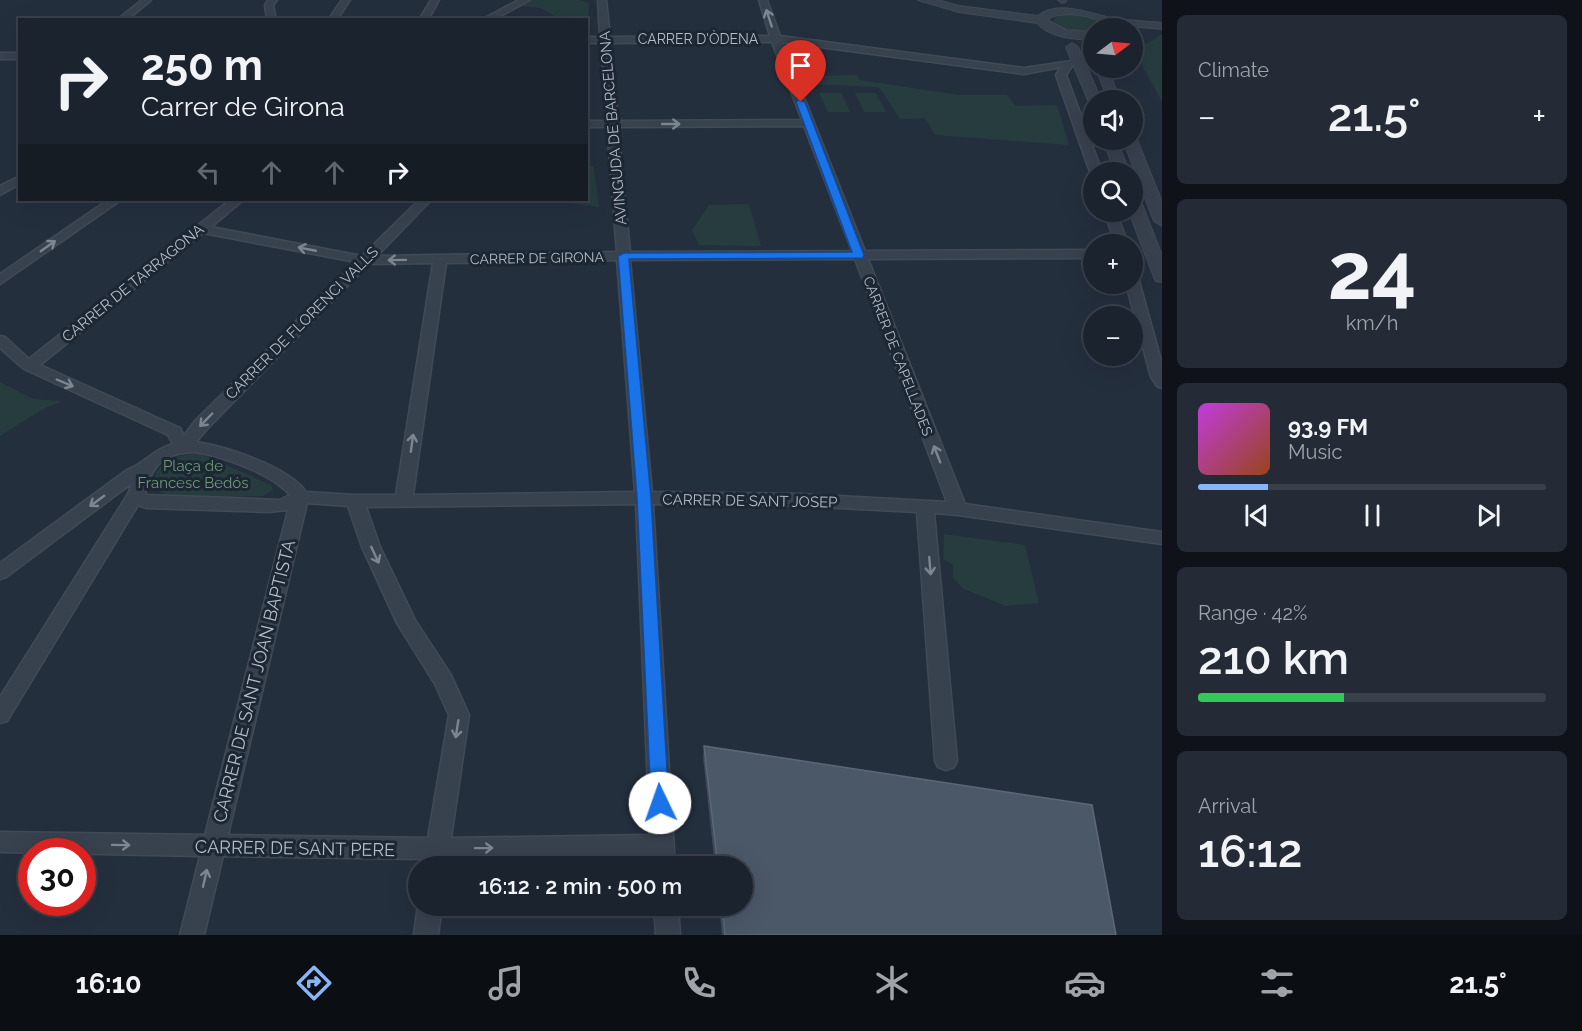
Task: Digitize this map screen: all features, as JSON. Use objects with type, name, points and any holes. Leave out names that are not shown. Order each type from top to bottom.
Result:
[{"type":"street","points":[[124,18],[147,0]]},
{"type":"street","points":[[272,18],[269,5],[273,0]]},
{"type":"street","points":[[333,18],[346,0]]},
{"type":"street","points":[[424,18],[435,0]]},
{"type":"street","points":[[489,18],[526,0]]},
{"type":"street","name":"AVINGUDA DE BARCELONA","points":[[602,0],[644,498],[663,856]]},
{"type":"street","name":"CARRER DE CAPELLADES","points":[[764,0],[776,39],[958,509]]},
{"type":"street","points":[[924,0],[959,9],[1064,11],[1090,14],[1097,18]]},
{"type":"street","points":[[1085,0],[1090,14]]},
{"type":"street","points":[[1045,12],[1046,26],[1059,32],[1083,35]]},
{"type":"street","points":[[1143,26],[1162,26]]},
{"type":"street","points":[[1143,31],[1162,32]]},
{"type":"street","points":[[1059,32],[1072,47],[1091,90]]},
{"type":"street","name":"CARRER D'ÒDENA","points":[[588,40],[776,39],[1024,71],[1065,89]]},
{"type":"street","points":[[1072,47],[1069,63],[1061,75],[1092,162]]},
{"type":"street","points":[[0,56],[18,56]]},
{"type":"street","name":"CARRER D'ÒDENA","points":[[1024,71],[1069,63]]},
{"type":"street","points":[[588,124],[809,123]]},
{"type":"street","points":[[1134,150],[1162,221]]},
{"type":"street","points":[[0,191],[18,180]]},
{"type":"street","points":[[0,280],[114,201]]},
{"type":"street","name":"CARRER DE TARRAGONA","points":[[30,366],[236,201]]},
{"type":"street","name":"CARRER DE FLORENCI VALLS","points":[[183,448],[201,425],[424,201]]},
{"type":"street","points":[[1141,222],[1162,277]]},
{"type":"street","name":"CARRER DE GIRONA","points":[[200,229],[364,261],[624,256],[1083,254]]},
{"type":"street","points":[[404,500],[440,260]]},
{"type":"street","points":[[1135,294],[1158,377],[1162,383]]},
{"type":"street","points":[[2,345],[30,366],[174,432],[183,448]]},
{"type":"street","points":[[0,715],[136,494],[152,460],[183,448],[218,451],[286,481],[298,491],[300,497],[283,506],[268,506],[147,502],[139,499],[136,494]]},
{"type":"street","points":[[0,572],[133,474],[146,469]]},
{"type":"street","name":"CARRER DE SANT JOSEP","points":[[300,497],[355,501],[644,498],[801,500],[958,509],[1162,537]]},
{"type":"street","name":"CARRER DE SANT JOAN BAPTISTA","points":[[192,935],[300,497]]},
{"type":"street","points":[[355,501],[371,547],[407,623],[444,681],[459,715],[436,856]]},
{"type":"street","points":[[925,507],[946,761]]},
{"type":"street","name":"CARRER DE SANT PERE","points":[[0,842],[212,847],[408,857]]},
{"type":"street","points":[[426,935],[429,916]]},
{"type":"street","points":[[667,916],[668,935]]},
{"type":"green space","points":[[533,0],[578,0],[589,3],[588,17],[556,17],[541,8],[521,6]]},
{"type":"green space","points":[[1075,15],[1088,18],[1083,18],[1083,30],[1077,31],[1059,26],[1054,19],[1059,16]]},
{"type":"green space","points":[[1162,35],[1162,102],[1143,67],[1143,45]]},
{"type":"green space","points":[[857,75],[860,80],[959,95],[1007,95],[1016,106],[1057,105],[1069,145],[935,135],[925,118],[900,119],[879,87],[807,84],[803,76]]},
{"type":"green space","points":[[819,93],[841,93],[850,112],[828,112]]},
{"type":"green space","points":[[855,93],[876,93],[886,112],[864,112]]},
{"type":"green space","points":[[588,165],[594,167],[599,207],[558,201],[588,201]]},
{"type":"green space","points":[[749,204],[761,246],[699,245],[692,230],[709,205]]},
{"type":"green space","points":[[0,382],[33,399],[62,401],[43,409],[0,436]]},
{"type":"green space","name":"Plaça de Francesc Bedós","points":[[196,454],[206,456],[271,485],[273,490],[263,496],[199,498],[165,494],[155,487],[154,478],[164,464],[178,457]]},
{"type":"green space","points":[[944,534],[1025,545],[1039,603],[1005,606],[964,589],[953,578],[953,565],[943,559]]},
{"type":"building","points":[[704,746],[1092,805],[1116,935],[725,935],[723,916],[753,916],[753,856],[717,856]]},
{"type":"route","points":[[660,803],[644,498],[624,256],[859,255],[801,102]]}]
